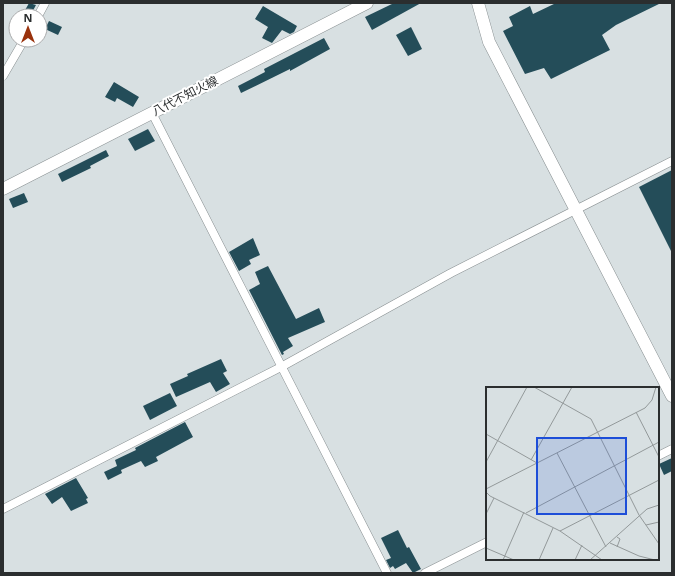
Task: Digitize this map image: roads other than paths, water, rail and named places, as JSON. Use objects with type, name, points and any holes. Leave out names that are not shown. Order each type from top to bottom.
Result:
[{"type":"main road","name":"八代不知火線","points":[[3,189],[367,3]]},
{"type":"main road","points":[[478,3],[489,42],[672,396]]},
{"type":"street","points":[[3,76],[19,48]]},
{"type":"street","points":[[152,113],[387,573]]},
{"type":"street","points":[[3,509],[281,367],[451,273],[672,162]]},
{"type":"street","points":[[659,456],[672,449]]},
{"type":"street","points":[[425,573],[486,542]]}]
